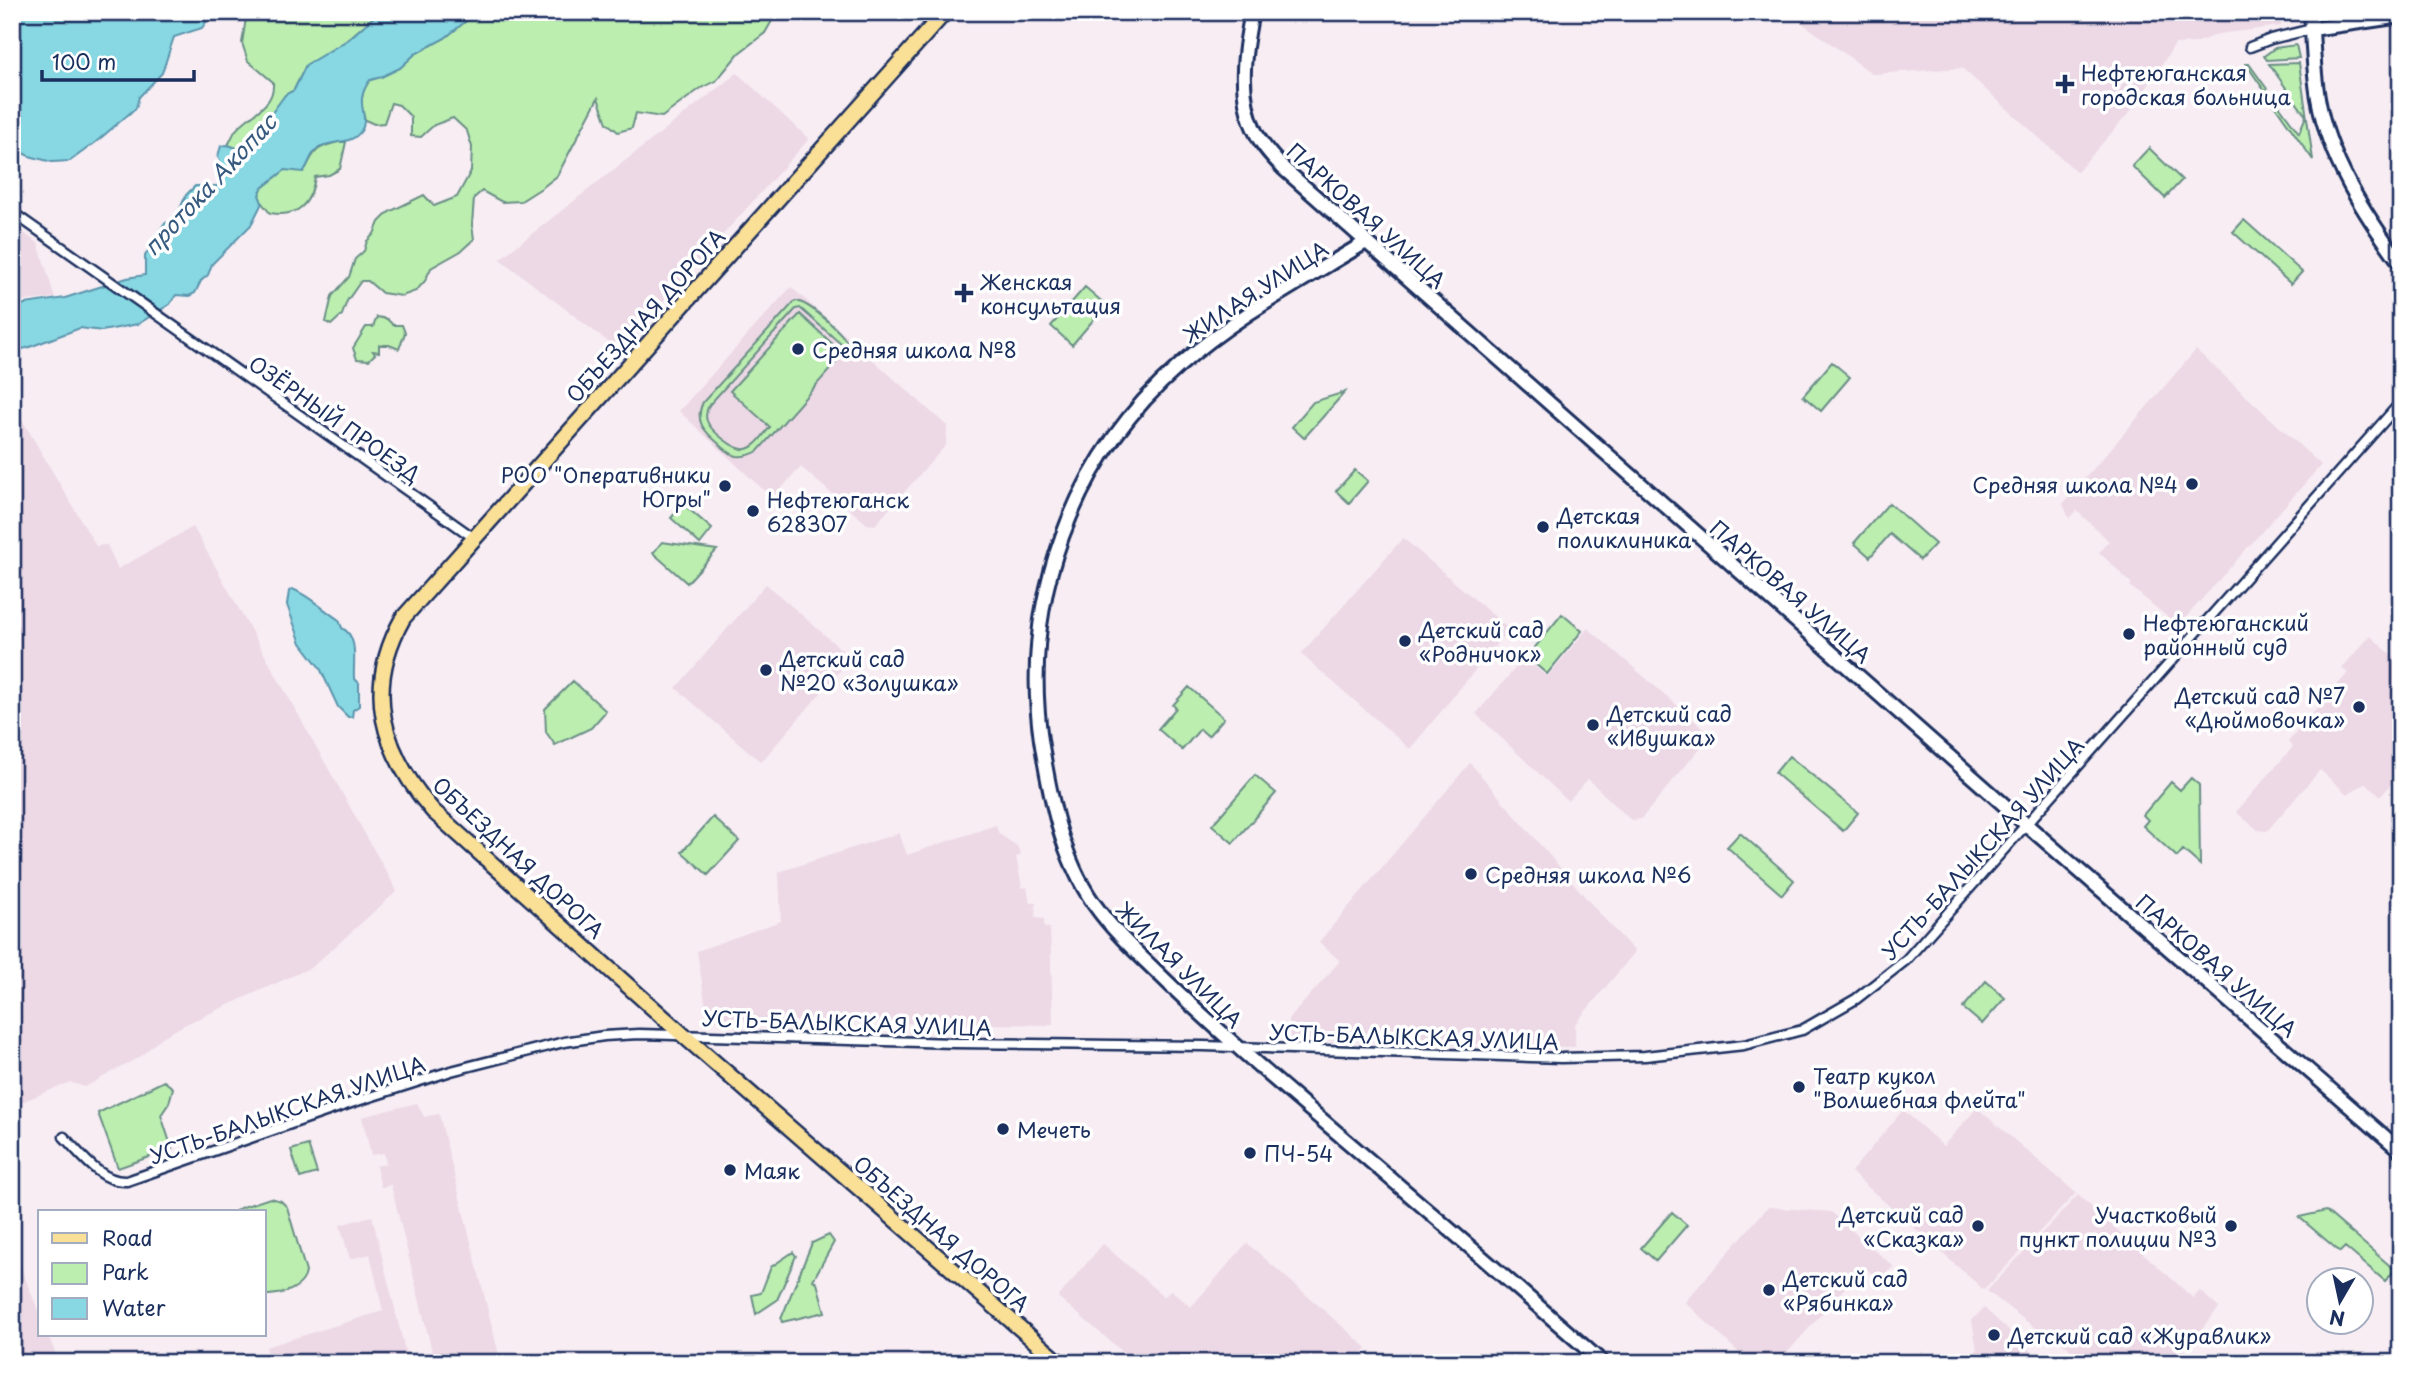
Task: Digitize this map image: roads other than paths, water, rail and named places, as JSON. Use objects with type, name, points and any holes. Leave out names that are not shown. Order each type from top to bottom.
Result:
[{"type":"main road","name":"ОБЪЕЗДНАЯ ДОРОГА","points":[[945,12],[403,618],[388,647],[381,677],[382,716],[406,777],[433,811],[682,1035],[1060,1363]]},
{"type":"main road","name":"ПАРКОВАЯ УЛИЦА","points":[[1252,12],[1246,43],[1244,78],[1249,115],[1266,149],[1283,168],[2401,1151]]},
{"type":"main road","points":[[2311,12],[2318,99],[2334,154],[2362,207],[2401,264]]},
{"type":"main road","points":[[2312,29],[2401,16]]},
{"type":"main road","name":"ЖИЛАЯ УЛИЦА","points":[[1366,242],[1288,289],[1206,344],[1164,379],[1132,415],[1093,470],[1065,526],[1050,573],[1040,626],[1037,666],[1039,722],[1053,802],[1071,862],[1091,900],[1115,930],[1237,1048],[1603,1363]]},
{"type":"street","points":[[2250,47],[2271,38],[2312,29]]},
{"type":"street","name":"ОЗЁРНЫЙ ПРОЕЗД","points":[[12,212],[474,538]]},
{"type":"street","name":"УСТЬ-БАЛЫКСКАЯ УЛИЦА","points":[[64,1137],[102,1174],[111,1180],[127,1181],[351,1103],[496,1058],[564,1042],[639,1034],[1600,1058],[1713,1050],[1784,1036],[1826,1017],[1886,978],[1926,941],[2401,402]]},
{"type":"water","points":[[12,12],[213,12],[202,28],[174,37],[162,73],[139,97],[136,108],[70,161],[52,162],[12,148]]},
{"type":"water","points":[[499,12],[501,19],[484,19],[476,13],[445,38],[415,54],[400,68],[370,80],[362,96],[364,125],[357,136],[322,146],[313,154],[303,172],[285,170],[262,188],[259,195],[262,203],[251,225],[212,264],[208,275],[201,281],[195,293],[189,296],[176,295],[170,304],[138,324],[102,331],[80,328],[12,351],[12,306],[65,298],[145,275],[145,256],[164,224],[176,218],[186,195],[195,186],[217,186],[220,182],[223,172],[218,156],[221,146],[228,145],[251,153],[264,135],[271,114],[285,95],[294,90],[306,65],[349,39],[378,13]]},
{"type":"water","points":[[292,589],[339,620],[342,628],[351,637],[354,678],[359,683],[359,706],[353,710],[352,717],[348,717],[338,707],[320,668],[301,643],[287,605],[289,591]]},
{"type":"place","name":"Нефтеюганская городская больница","points":[[2065,84]]},
{"type":"place","name":"Женская консультация","points":[[964,293]]},
{"type":"place","name":"Средняя школа №8","points":[[798,349]]},
{"type":"place","name":"Средняя школа №4","points":[[2192,484]]},
{"type":"place","name":"РОО \"Оперативники Югры\"","points":[[725,486]]},
{"type":"place","name":"Нефтеюганск 628307","points":[[753,511]]},
{"type":"place","name":"Детская поликлиника","points":[[1543,527]]},
{"type":"place","name":"Нефтеюганский районный суд","points":[[2129,634]]},
{"type":"place","name":"Детский сад «Родничок»","points":[[1405,641]]},
{"type":"place","name":"Детский сад №20 «Золушка»","points":[[766,670]]},
{"type":"place","name":"Детский сад №7 «Дюймовочка»","points":[[2359,707]]},
{"type":"place","name":"Детский сад «Ивушка»","points":[[1593,725]]},
{"type":"place","name":"Средняя школа №6","points":[[1471,874]]},
{"type":"place","name":"Театр кукол \"Волшебная флейта\"","points":[[1799,1087]]},
{"type":"place","name":"Мечеть","points":[[1003,1129]]},
{"type":"place","name":"ПЧ-54","points":[[1250,1153]]},
{"type":"place","name":"Маяк","points":[[730,1170]]},
{"type":"place","name":"Детский сад «Сказка»","points":[[1978,1226]]},
{"type":"place","name":"Участковый пункт полиции №3","points":[[2231,1226]]},
{"type":"place","name":"Детский сад «Рябинка»","points":[[1769,1290]]},
{"type":"place","name":"Детский сад «Журавлик»","points":[[1994,1335]]},
{"type":"water label","name":"протока Акопас","points":[[209,184]]}]
